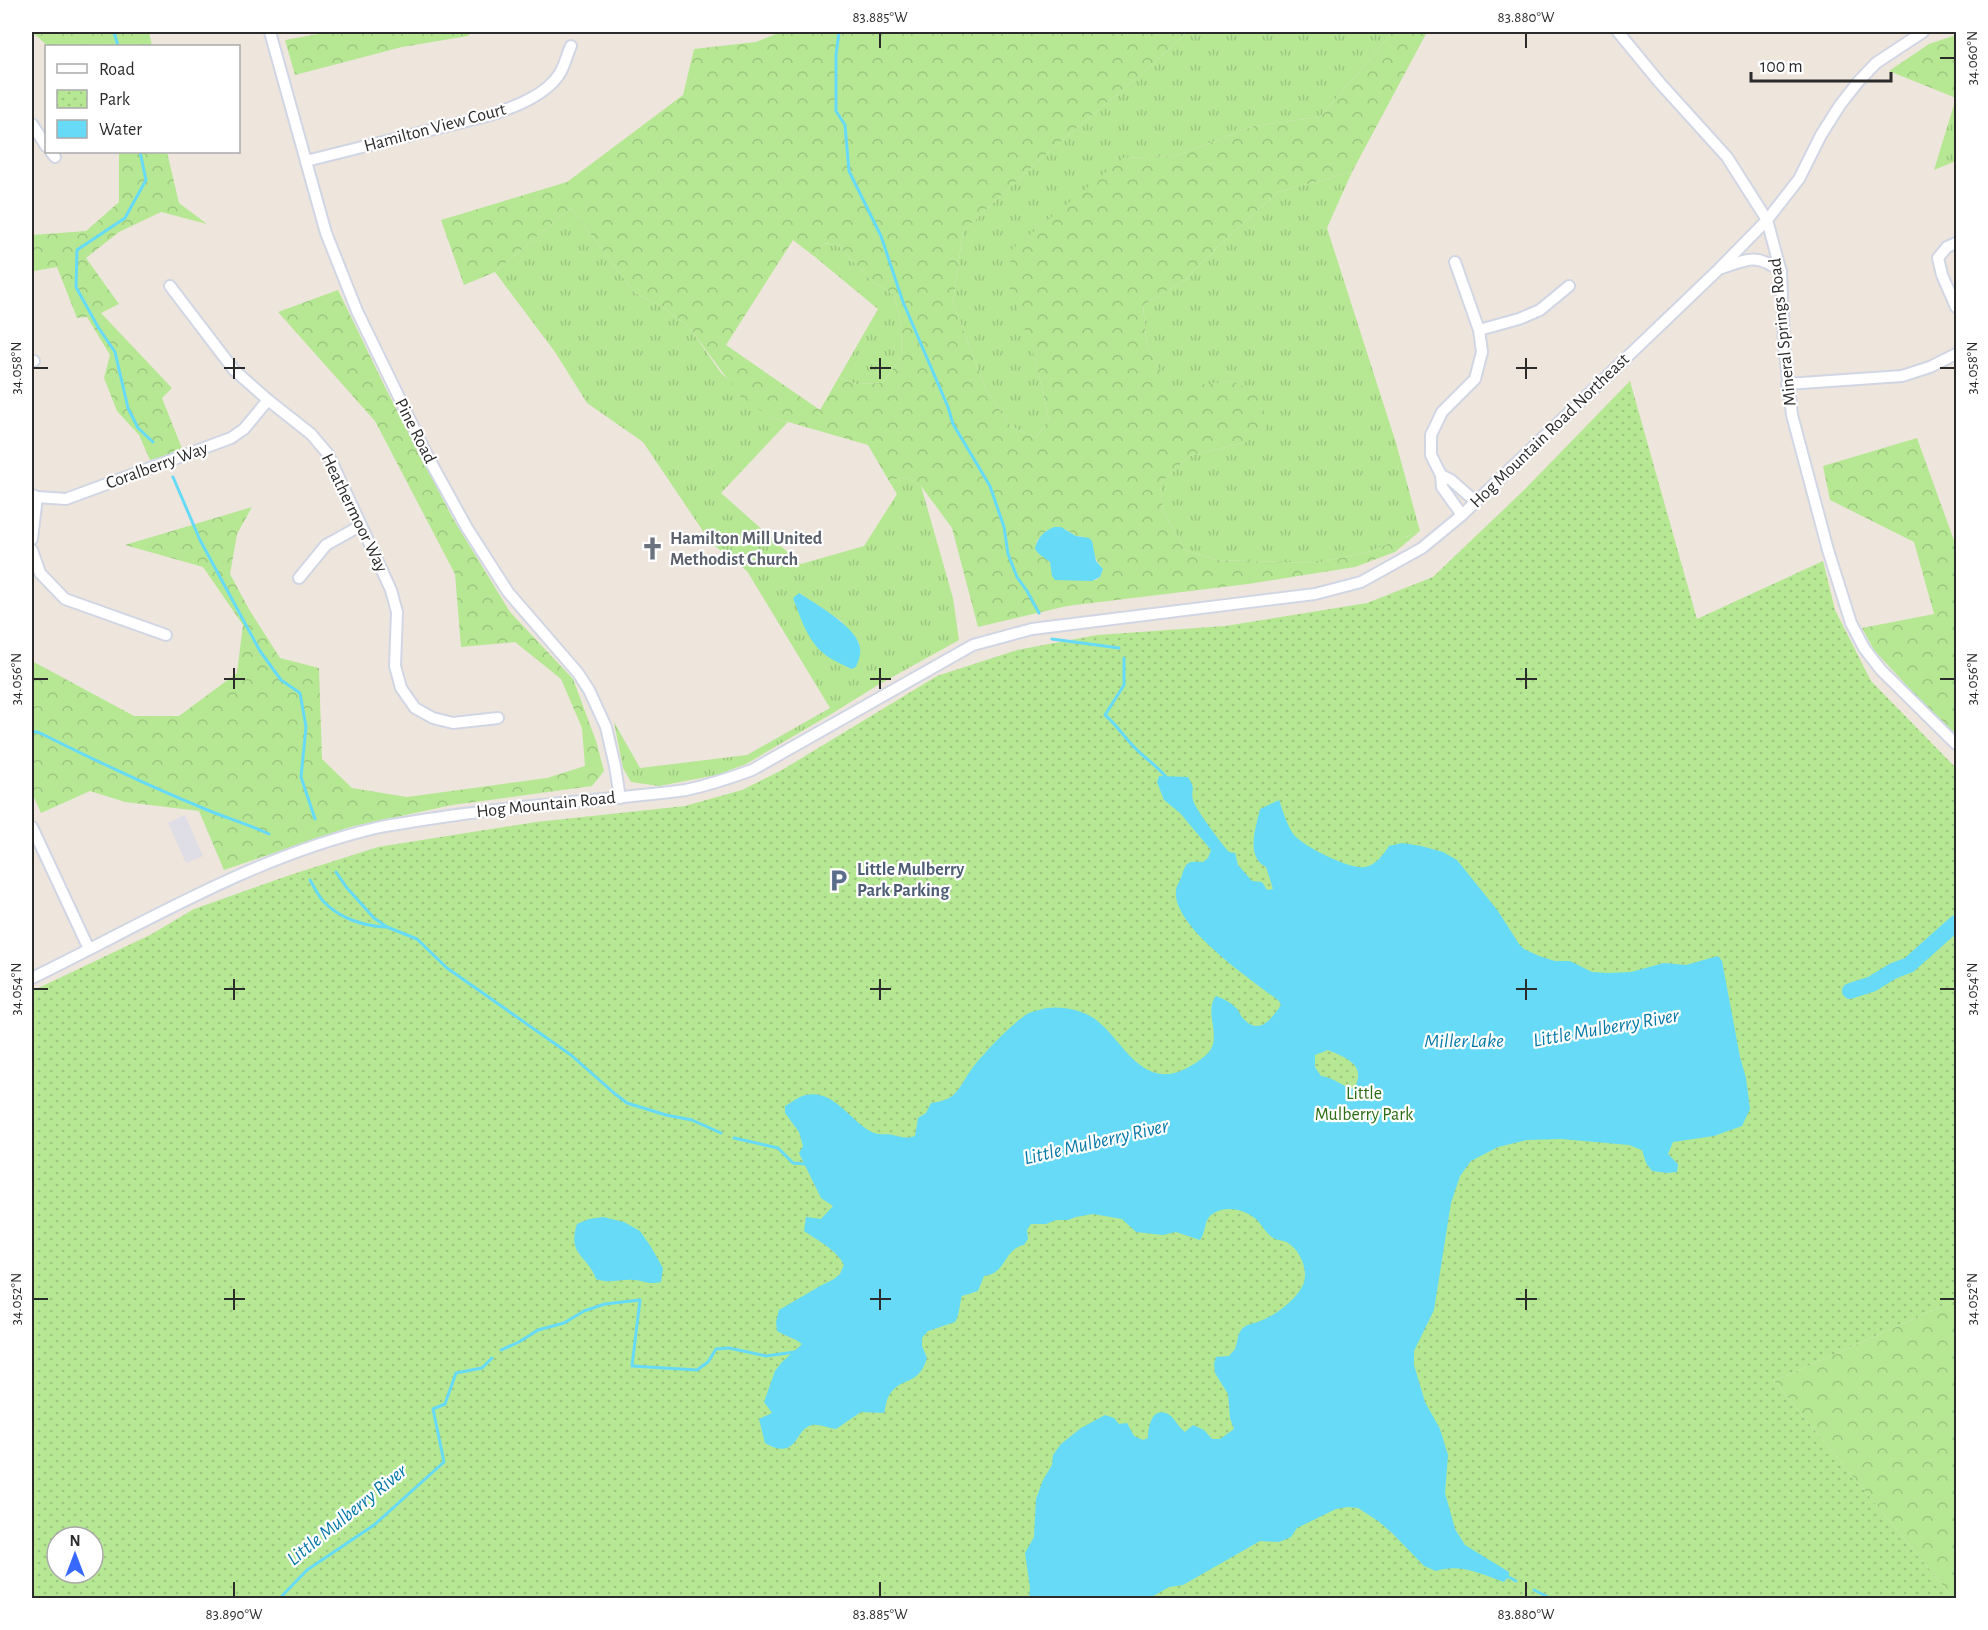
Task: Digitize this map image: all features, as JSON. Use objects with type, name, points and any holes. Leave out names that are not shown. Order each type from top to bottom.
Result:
[{"type":"street","name":"Pine Road","points":[[270,32],[326,233],[357,311],[429,459],[467,528],[508,592],[578,673],[589,690],[606,727],[620,798]]},
{"type":"street","name":"Mineral Springs Road","points":[[1618,32],[1660,83],[1727,157],[1767,220],[1781,272],[1787,384],[1792,415],[1851,623],[1864,648],[1881,670],[1956,744]]},
{"type":"street","name":"Hog Mountain Road Northeast","points":[[1056,626],[1315,594],[1361,582],[1422,548],[1476,502],[1767,220],[1799,179],[1821,135],[1858,82],[1876,63],[1923,32]]},
{"type":"street","name":"Hamilton View Court","points":[[306,161],[515,107],[546,88],[560,74],[571,46]]},
{"type":"street","points":[[32,124],[45,144]]},
{"type":"street","points":[[1956,243],[1947,247],[1938,258],[1942,275],[1956,307]]},
{"type":"street","points":[[1719,269],[1755,258],[1781,272]]},
{"type":"street","points":[[1455,262],[1479,330],[1482,352],[1475,379],[1442,412],[1431,435],[1431,455],[1441,475],[1442,487],[1462,515]]},
{"type":"street","name":"Heathermoor Way","points":[[170,286],[234,370],[310,434],[328,454],[391,590],[397,612],[395,666],[401,688],[415,708],[433,718],[453,723],[498,718]]},
{"type":"street","points":[[1479,330],[1519,319],[1540,310],[1569,286]]},
{"type":"street","points":[[1787,384],[1902,376],[1930,367],[1956,354]]},
{"type":"street","name":"Coralberry Way","points":[[34,496],[66,499],[231,438],[244,429],[268,400]]},
{"type":"street","points":[[1441,475],[1451,480],[1476,502]]},
{"type":"street","points":[[32,539],[34,496]]},
{"type":"street","points":[[299,578],[326,545],[360,526]]},
{"type":"street","points":[[32,550],[40,573],[65,598],[166,635]]},
{"type":"street","name":"Hog Mountain Road","points":[[32,978],[214,885],[255,867],[301,850],[376,828],[483,810],[620,798],[707,786],[752,770],[973,645],[1032,629],[1056,626]]},
{"type":"street","points":[[32,827],[89,949]]},
{"type":"shaded area","points":[[185,815],[203,856],[186,863],[168,823]]},
{"type":"green space","points":[[32,32],[149,32],[152,45],[47,45]]},
{"type":"green space","points":[[329,32],[471,32],[468,36],[402,47],[295,75],[285,40]]},
{"type":"green space","points":[[781,32],[1187,32],[1037,162],[963,231],[953,303],[986,390],[1011,426],[1036,438],[1049,419],[1035,358],[1009,286],[1011,250],[1123,158],[1176,156],[1254,126],[1320,117],[1393,32],[1427,32],[1352,172],[1278,192],[1232,233],[1185,280],[1143,305],[1147,348],[1171,388],[1233,381],[1263,398],[1266,429],[1246,442],[1189,456],[1160,484],[1163,511],[1185,550],[1216,560],[1317,563],[1368,552],[1420,531],[1395,552],[1355,567],[1248,584],[1067,606],[978,627],[952,528],[921,486],[905,477],[889,481],[868,445],[771,417],[743,400],[689,327],[667,310],[634,292],[571,208],[495,272],[464,285],[441,220],[567,182],[683,95],[694,49],[756,42]],"holes":[[[793,240],[815,257],[825,243],[839,246],[869,279],[894,295],[902,327],[901,359],[882,383],[856,384],[839,377],[820,410],[726,345]],[[1065,529],[1076,536],[1084,537],[1090,545],[1103,569],[1096,580],[1055,580],[1050,562],[1036,542],[1047,530]]]},
{"type":"green space","points":[[1187,32],[1393,32],[1320,117],[1254,126],[1176,156],[1123,158],[1035,358],[1049,419],[1036,438],[1011,426],[986,390],[953,303],[963,231],[1037,162]]},
{"type":"green space","points":[[1956,35],[1956,98],[1889,71],[1929,44]]},
{"type":"green space","points":[[1956,98],[1956,161],[1934,170]]},
{"type":"green space","points":[[119,153],[167,153],[179,203],[207,224],[161,212],[119,232],[86,258],[119,304],[101,313],[172,388],[162,398],[183,451],[150,460],[139,435],[117,411],[104,378],[110,355],[87,317],[77,318],[57,267],[34,271],[32,262],[32,235],[86,231],[119,202]]},
{"type":"green space","points":[[1352,172],[1327,228],[1396,443],[1420,531],[1368,552],[1317,563],[1216,560],[1185,550],[1163,511],[1160,484],[1189,456],[1246,442],[1233,381],[1171,389],[1147,348],[1143,305],[1185,280],[1232,233],[1278,192]]},
{"type":"green space","points":[[571,208],[634,292],[667,310],[689,327],[721,373],[771,417],[788,422],[721,493],[801,564],[864,546],[897,494],[889,481],[905,477],[921,486],[953,598],[959,640],[878,685],[746,764],[717,775],[659,786],[631,782],[623,768],[614,722],[640,768],[747,755],[830,708],[747,571],[711,543],[643,442],[587,403],[555,352],[495,272]],"holes":[[[799,593],[841,621],[859,643],[851,669],[838,661]]]},
{"type":"green space","points":[[825,243],[839,246],[869,279],[894,295],[902,327],[901,359],[882,383],[856,384],[839,377],[878,309],[815,257]]},
{"type":"green space","points":[[338,290],[452,517],[510,612],[573,679],[596,741],[604,771],[592,786],[452,805],[350,827],[224,870],[199,811],[125,802],[90,791],[41,813],[32,793],[32,661],[134,716],[179,716],[237,673],[243,625],[203,567],[125,545],[252,507],[237,534],[230,574],[280,658],[319,668],[322,759],[352,788],[407,797],[547,778],[585,766],[582,728],[561,679],[515,642],[461,647],[455,574],[375,421],[278,312]]},
{"type":"green space","name":"Little Mulberry Park","points":[[1630,381],[1697,619],[1823,561],[1835,610],[1871,681],[1956,768],[1956,1300],[1774,1381],[1953,1598],[32,1598],[32,991],[150,935],[194,909],[378,847],[536,822],[685,806],[742,790],[782,770],[937,676],[1017,650],[1097,635],[1225,626],[1367,603],[1433,577],[1524,490]]},
{"type":"green space","points":[[1917,438],[1956,546],[1956,739],[1874,650],[1862,628],[1934,614],[1914,542],[1830,500],[1823,466]]},
{"type":"green space","points":[[1956,1300],[1956,1598],[1953,1598],[1774,1381]]},
{"type":"water","points":[[1054,527],[1061,527],[1076,536],[1089,538],[1092,541],[1096,561],[1103,569],[1100,577],[1092,581],[1055,580],[1052,576],[1050,562],[1035,549],[1042,535]]},
{"type":"water","points":[[799,593],[842,622],[855,637],[860,650],[856,667],[851,669],[825,655],[812,641],[793,598]]},
{"type":"water","name":"Miller Lake","points":[[1159,776],[1188,777],[1193,788],[1192,796],[1195,804],[1209,826],[1229,852],[1235,853],[1238,865],[1252,881],[1262,882],[1267,890],[1273,889],[1266,867],[1256,856],[1255,833],[1260,809],[1279,800],[1287,823],[1299,840],[1316,851],[1349,865],[1369,866],[1379,859],[1389,846],[1402,843],[1443,852],[1457,860],[1498,911],[1519,944],[1539,956],[1555,961],[1570,961],[1592,972],[1608,973],[1631,972],[1664,963],[1686,965],[1718,956],[1722,961],[1746,1078],[1750,1109],[1742,1126],[1714,1136],[1673,1142],[1668,1154],[1678,1164],[1677,1172],[1652,1171],[1646,1163],[1642,1150],[1629,1145],[1561,1139],[1527,1140],[1498,1147],[1471,1161],[1460,1176],[1451,1203],[1434,1310],[1414,1351],[1414,1365],[1425,1402],[1440,1429],[1448,1455],[1445,1493],[1455,1529],[1465,1545],[1509,1572],[1504,1582],[1470,1570],[1454,1568],[1436,1571],[1424,1566],[1378,1521],[1358,1508],[1348,1507],[1336,1509],[1297,1528],[1291,1537],[1279,1542],[1260,1541],[1183,1585],[1169,1587],[1150,1598],[1029,1598],[1030,1588],[1025,1553],[1034,1537],[1036,1499],[1052,1465],[1053,1455],[1061,1444],[1081,1428],[1105,1415],[1114,1418],[1119,1424],[1127,1423],[1134,1436],[1143,1440],[1148,1438],[1152,1419],[1158,1413],[1163,1412],[1168,1414],[1185,1432],[1193,1425],[1204,1430],[1212,1439],[1220,1439],[1234,1429],[1230,1418],[1228,1394],[1215,1373],[1216,1357],[1229,1356],[1235,1349],[1241,1330],[1272,1315],[1289,1303],[1302,1287],[1305,1275],[1303,1263],[1293,1247],[1286,1242],[1272,1238],[1256,1219],[1236,1210],[1224,1209],[1211,1216],[1200,1240],[1176,1232],[1163,1235],[1136,1232],[1122,1219],[1093,1214],[1068,1220],[1056,1220],[1046,1224],[1031,1224],[1027,1230],[1028,1239],[1024,1245],[1012,1252],[997,1271],[984,1276],[978,1291],[962,1296],[955,1322],[928,1331],[922,1338],[922,1346],[927,1358],[923,1367],[915,1377],[895,1388],[888,1398],[884,1413],[861,1412],[836,1429],[812,1425],[802,1432],[790,1447],[784,1449],[765,1443],[759,1419],[772,1413],[764,1402],[775,1371],[802,1344],[777,1331],[776,1322],[779,1310],[834,1279],[840,1274],[844,1265],[832,1250],[804,1231],[806,1217],[821,1219],[833,1206],[821,1198],[799,1153],[803,1146],[799,1132],[785,1113],[785,1106],[803,1096],[816,1094],[833,1101],[873,1133],[912,1137],[915,1136],[918,1118],[926,1113],[931,1103],[945,1100],[955,1093],[990,1048],[1015,1023],[1031,1012],[1059,1008],[1084,1013],[1104,1027],[1141,1066],[1152,1072],[1164,1074],[1186,1068],[1208,1053],[1212,1047],[1214,1032],[1211,1009],[1216,996],[1232,1004],[1247,1022],[1258,1026],[1268,1021],[1281,1005],[1279,1001],[1216,952],[1187,921],[1178,905],[1176,889],[1186,866],[1190,862],[1203,862],[1208,858],[1211,850],[1180,813],[1164,800],[1157,782]],"holes":[[[1328,1050],[1348,1060],[1356,1068],[1358,1074],[1354,1089],[1331,1078],[1321,1076],[1315,1067],[1315,1055]]]},
{"type":"water","points":[[1874,973],[1881,977],[1878,985],[1855,992],[1850,991],[1851,983],[1864,981]]},
{"type":"water","points":[[603,1217],[624,1222],[640,1231],[663,1268],[661,1282],[596,1279],[574,1243],[577,1224]]},
{"type":"waterway","points":[[114,32],[118,45]]},
{"type":"waterway","points":[[839,32],[836,55],[836,111],[845,125],[849,171],[881,236],[903,302],[948,407],[953,424],[990,486],[1004,527],[1008,554],[1017,577],[1039,613]]},
{"type":"waterway","points":[[140,153],[146,180],[125,218],[77,250],[76,287],[115,352],[128,408],[138,428],[153,442]]},
{"type":"waterway","points":[[173,477],[200,540],[260,651],[281,680],[300,693],[306,727],[301,777],[315,819]]},
{"type":"waterway","points":[[1052,639],[1119,648]]},
{"type":"waterway","points":[[1124,658],[1124,685],[1105,715],[1167,778]]},
{"type":"waterway","points":[[32,731],[163,791],[269,834]]},
{"type":"waterway","points":[[336,872],[374,918],[387,927],[417,939],[447,968],[571,1055],[627,1103],[692,1120],[721,1133]]},
{"type":"waterway","points":[[310,880],[323,901],[336,912],[360,923],[385,927]]},
{"type":"waterway","name":"Little Mulberry River","points":[[1850,991],[1872,984],[1893,971],[1909,965],[1956,923]]},
{"type":"waterway","points":[[734,1138],[778,1148],[793,1163],[805,1164]]},
{"type":"waterway","name":"Little Mulberry River","points":[[501,1350],[538,1330],[564,1323],[584,1311],[605,1304],[640,1300],[632,1366],[697,1370],[708,1362],[716,1349],[729,1348],[766,1356],[795,1352]]},
{"type":"waterway","name":"Little Mulberry River","points":[[280,1598],[307,1570],[374,1525],[444,1462],[433,1409],[445,1404],[456,1373],[482,1368],[492,1358]]},
{"type":"waterway","points":[[1507,1576],[1516,1581]]},
{"type":"waterway","points":[[1534,1590],[1550,1598]]},
{"type":"place","name":"Hamilton Mill United Methodist Church","points":[[652,549]]},
{"type":"place","name":"Little Mulberry Park Parking","points":[[839,880]]}]
